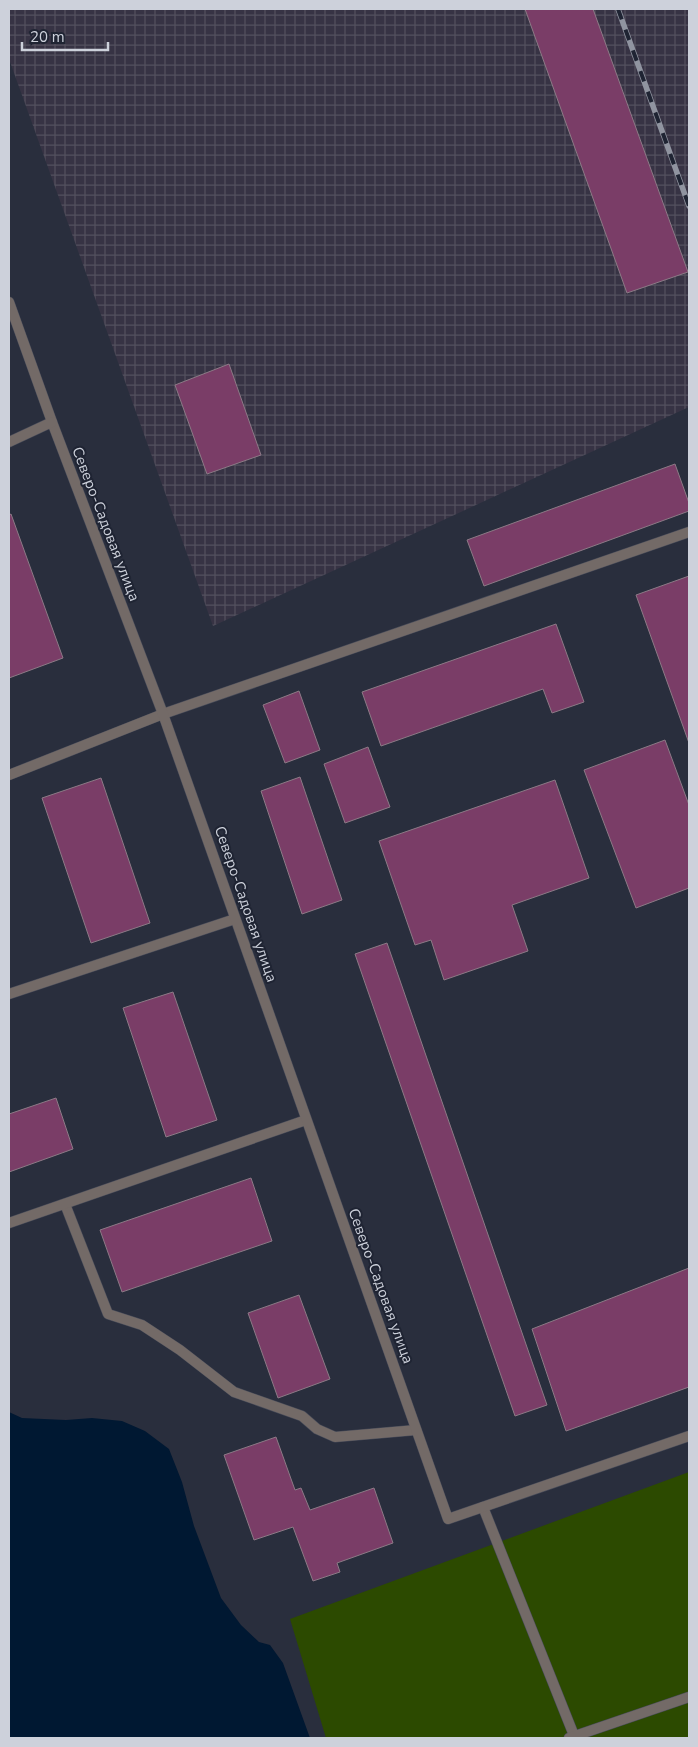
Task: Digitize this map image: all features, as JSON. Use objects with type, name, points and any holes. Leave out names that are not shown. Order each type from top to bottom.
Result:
[{"type":"street","name":"Северо-Садовая улица","points":[[9,302],[52,422],[163,714],[448,1519],[482,1507]]},
{"type":"street","points":[[9,442],[52,422]]},
{"type":"street","points":[[9,775],[163,714],[689,532]]},
{"type":"street","points":[[9,994],[235,919]]},
{"type":"street","points":[[9,1223],[306,1120]]},
{"type":"street","points":[[65,1204],[108,1314],[142,1325],[180,1350],[234,1392],[302,1416],[317,1429],[335,1437],[416,1430]]},
{"type":"street","points":[[689,1436],[482,1507],[573,1737],[689,1697]]},
{"type":"shaded area","points":[[9,9],[689,9],[689,407],[213,626],[9,59]]},
{"type":"green space","points":[[689,1472],[689,1738],[326,1738],[290,1619]]},
{"type":"water","points":[[9,1412],[22,1418],[66,1420],[92,1418],[122,1421],[145,1431],[169,1449],[182,1482],[194,1526],[221,1598],[241,1625],[259,1642],[270,1645],[283,1663],[310,1738],[9,1738]]},
{"type":"building","points":[[525,9],[593,9],[688,272],[627,293]]},
{"type":"building","points":[[229,364],[261,455],[207,474],[175,385]]},
{"type":"building","points":[[675,464],[689,503],[689,511],[484,586],[467,540]]},
{"type":"building","points":[[11,514],[63,658],[9,678],[9,515]]},
{"type":"building","points":[[689,576],[689,743],[636,595]]},
{"type":"building","points":[[556,624],[584,702],[552,713],[543,689],[381,746],[362,692]]},
{"type":"building","points":[[299,691],[320,750],[285,763],[263,705]]},
{"type":"building","points":[[665,740],[689,805],[689,888],[636,908],[584,770]]},
{"type":"building","points":[[368,747],[390,807],[345,823],[324,764]]},
{"type":"building","points":[[300,777],[342,900],[302,914],[261,791]]},
{"type":"building","points":[[101,778],[150,923],[91,943],[42,798]]},
{"type":"building","points":[[555,780],[589,878],[512,905],[528,951],[444,980],[431,940],[415,945],[379,841]]},
{"type":"building","points":[[387,943],[547,1405],[515,1416],[355,954]]},
{"type":"building","points":[[173,992],[217,1120],[166,1137],[123,1008]]},
{"type":"building","points":[[56,1098],[73,1149],[9,1172],[9,1114]]},
{"type":"building","points":[[251,1178],[272,1241],[122,1292],[100,1230]]},
{"type":"building","points":[[689,1268],[689,1387],[566,1431],[532,1329]]},
{"type":"building","points":[[299,1295],[330,1379],[278,1398],[248,1313]]},
{"type":"building","points":[[276,1437],[295,1490],[301,1488],[310,1510],[374,1488],[393,1543],[337,1563],[340,1572],[313,1581],[293,1527],[254,1540],[224,1455]]},
{"type":"railway","points":[[618,9],[689,206]]}]
